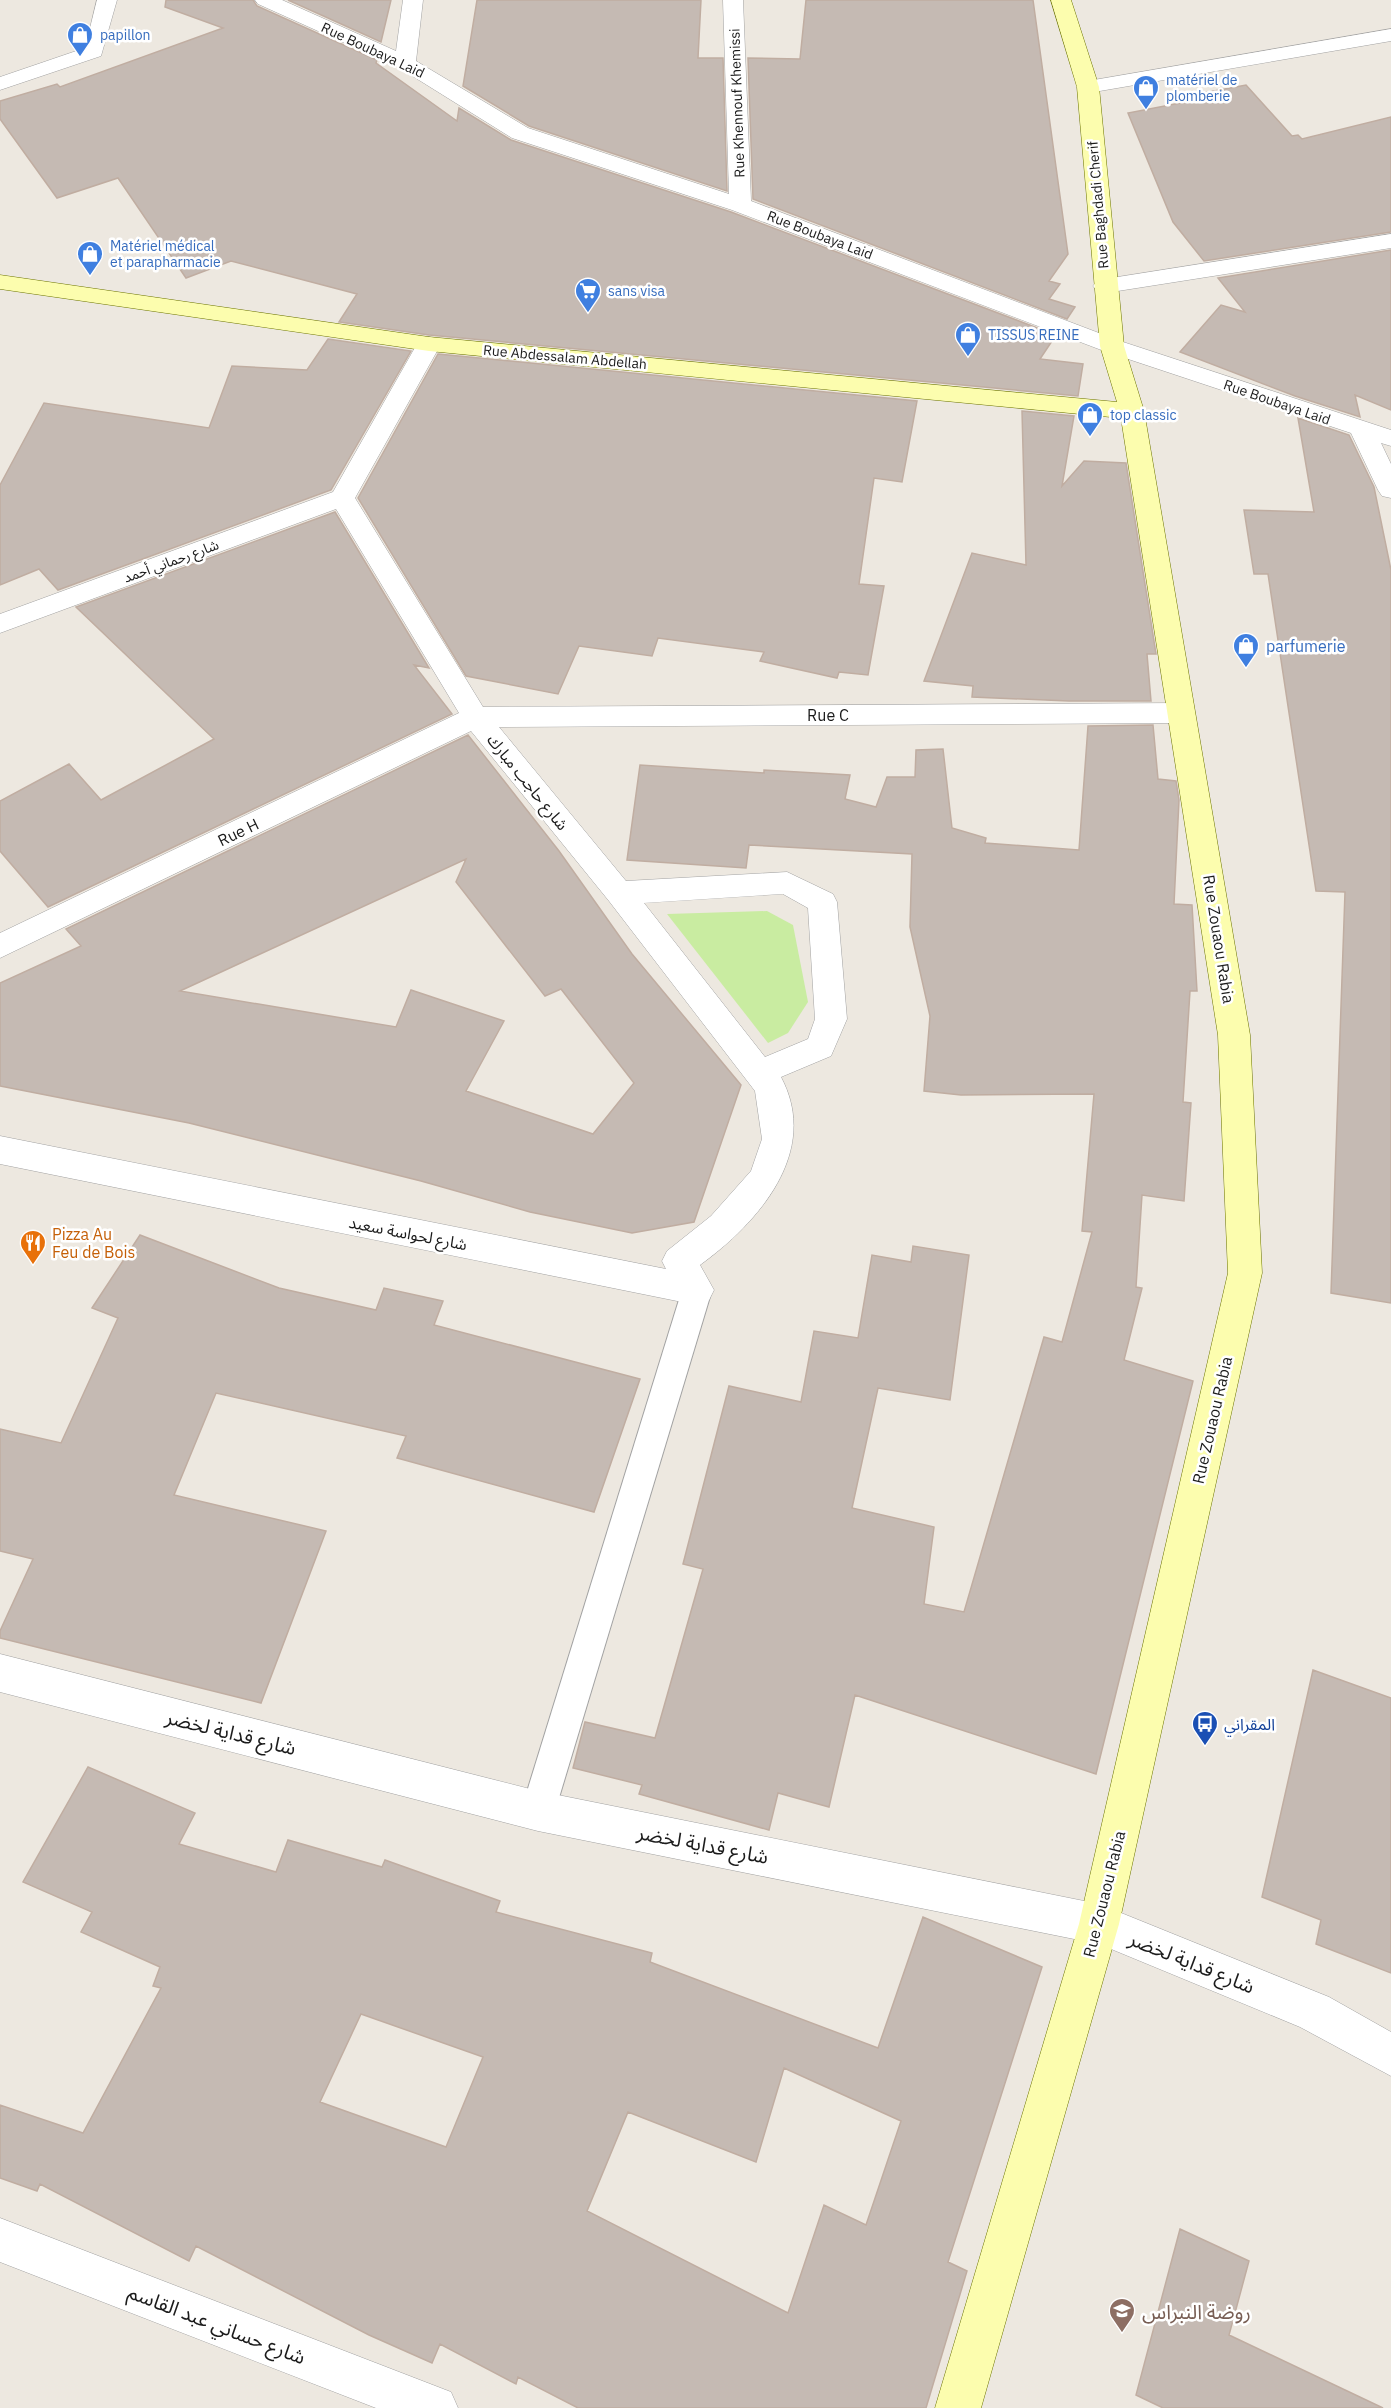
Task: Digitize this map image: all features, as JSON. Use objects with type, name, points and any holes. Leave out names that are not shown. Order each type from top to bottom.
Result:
[{"type":"main road","name":"Rue Baghdadi Cherif","points":[[1061,0],[1088,87],[1112,346],[1132,411]]},
{"type":"main road","name":"Rue Abdessalam Abdellah","points":[[0,282],[429,344],[1132,411]]},
{"type":"main road","name":"Rue Zouaou Rabia","points":[[957,2408],[1099,1924],[1245,1273],[1234,1035],[1132,411]]},
{"type":"street","points":[[0,84],[94,52],[107,0]]},
{"type":"street","name":"Rue Boubaya Laid","points":[[265,0],[405,63],[520,133],[740,205],[1112,346],[1391,438]]},
{"type":"street","points":[[405,63],[413,0]]},
{"type":"street","name":"Rue Khennouf Khemissi","points":[[734,0],[740,205]]},
{"type":"street","points":[[1088,87],[1391,35]]},
{"type":"street","points":[[1105,286],[1389,244]]},
{"type":"street","points":[[342,498],[429,344]]},
{"type":"street","points":[[1362,430],[1391,490]]},
{"type":"street","name":"شارع رحماني أحمد","points":[[0,624],[342,498]]},
{"type":"street","name":"شارع حاجب مبارك","points":[[342,498],[475,717],[619,893],[770,1087],[778,1120],[777,1147],[762,1178],[743,1204],[706,1244],[679,1261],[697,1290]]},
{"type":"street","name":"Rue C","points":[[475,717],[1181,713]]},
{"type":"street","name":"Rue H","points":[[0,946],[475,717]]},
{"type":"street","points":[[619,893],[786,884],[822,902],[831,1019],[820,1047],[759,1073]]},
{"type":"street","name":"شارع لحواسة سعيد","points":[[0,1150],[697,1290]]},
{"type":"street","name":"شارع قداية لخضر","points":[[0,1673],[538,1811],[1099,1924],[1314,2012],[1391,2055]]},
{"type":"street","name":"شارع حساني عبد القاسم","points":[[0,2240],[435,2408]]},
{"type":"lane","points":[[538,1811],[697,1290]]},
{"type":"green space","points":[[767,911],[793,925],[808,1002],[788,1033],[768,1043],[667,914]]},
{"type":"building","points":[[166,0],[253,0],[257,6],[377,60],[376,63],[457,121],[459,108],[511,140],[731,212],[1056,335],[1040,359],[1083,364],[1078,396],[429,335],[339,322],[357,294],[231,261],[186,278],[118,178],[57,198],[0,119],[0,101],[57,84],[60,87],[223,28],[165,7]]},
{"type":"building","points":[[288,0],[391,0],[381,42]]},
{"type":"building","points":[[477,0],[701,0],[698,58],[723,58],[727,191],[529,126],[463,86]]},
{"type":"building","points":[[806,0],[1033,0],[1068,254],[1049,281],[1060,284],[1049,299],[1075,307],[1067,319],[753,199],[748,58],[800,59]]},
{"type":"building","points":[[1246,85],[1292,136],[1298,135],[1302,139],[1391,117],[1391,232],[1204,261],[1173,222],[1128,113],[1196,100],[1192,95]]},
{"type":"building","points":[[1391,250],[1391,410],[1355,395],[1360,417],[1295,396],[1180,352],[1221,305],[1245,312],[1218,278]]},
{"type":"building","points":[[328,339],[411,351],[331,490],[58,590],[39,569],[0,585],[0,485],[44,403],[209,428],[232,366],[307,370]]},
{"type":"building","points":[[438,354],[917,401],[902,482],[874,478],[859,584],[884,586],[868,675],[839,672],[837,678],[760,661],[764,652],[658,638],[652,656],[579,646],[558,694],[466,676],[358,498]]},
{"type":"building","points":[[1022,411],[1074,416],[1062,486],[1084,461],[1126,463],[1156,654],[1147,654],[1151,701],[1069,701],[972,697],[973,686],[924,681],[972,553],[1026,565]]},
{"type":"building","points":[[1298,418],[1349,435],[1374,487],[1391,570],[1391,1303],[1331,1293],[1345,892],[1316,891],[1268,574],[1254,574],[1244,510],[1314,512]]},
{"type":"building","points":[[335,512],[429,668],[414,665],[452,714],[48,907],[0,851],[0,801],[69,764],[101,800],[214,739],[76,607]]},
{"type":"building","points":[[1153,725],[1158,779],[1176,781],[1179,800],[1174,904],[1192,905],[1197,991],[1190,991],[1183,1102],[1191,1103],[1184,1201],[1142,1195],[1136,1287],[1142,1288],[1124,1360],[1193,1381],[1096,1774],[855,1695],[829,1807],[778,1793],[769,1830],[639,1794],[642,1785],[573,1768],[585,1722],[655,1738],[703,1569],[683,1564],[729,1386],[801,1402],[814,1331],[858,1338],[872,1255],[911,1262],[913,1246],[969,1255],[950,1400],[878,1388],[852,1508],[934,1527],[924,1604],[964,1612],[1044,1337],[1062,1342],[1092,1232],[1082,1231],[1094,1094],[961,1095],[924,1091],[930,1016],[910,927],[912,854],[749,845],[746,868],[627,860],[640,765],[764,773],[764,770],[850,775],[845,799],[876,807],[887,777],[915,777],[916,750],[943,749],[952,828],[986,838],[985,843],[1079,850],[1088,726]]},
{"type":"building","points":[[468,735],[559,851],[632,954],[741,1085],[694,1222],[632,1233],[530,1212],[421,1181],[189,1123],[0,1086],[0,983],[81,946],[66,929]],"holes":[[[466,859],[456,882],[545,996],[561,989],[634,1083],[593,1134],[466,1091],[504,1021],[411,990],[396,1027],[180,991]]]},
{"type":"building","points":[[140,1235],[279,1288],[376,1310],[384,1288],[443,1301],[434,1325],[640,1379],[594,1512],[397,1458],[406,1436],[216,1393],[174,1495],[326,1531],[261,1703],[0,1638],[0,1631],[33,1559],[0,1551],[0,1429],[61,1443],[118,1318],[92,1308]]},
{"type":"building","points":[[1313,1670],[1391,1698],[1391,1973],[1316,1944],[1321,1920],[1262,1897]]},
{"type":"building","points":[[88,1767],[195,1813],[179,1844],[276,1872],[288,1840],[382,1867],[385,1860],[500,1901],[496,1912],[652,1953],[650,1962],[878,2048],[923,1917],[1042,1967],[948,2262],[967,2271],[926,2408],[578,2408],[518,2377],[516,2384],[440,2344],[432,2363],[369,2335],[196,2246],[189,2261],[40,2184],[37,2191],[0,2178],[0,2105],[83,2133],[161,1988],[153,1986],[160,1967],[81,1932],[92,1912],[23,1882]],"holes":[[[361,2014],[483,2057],[446,2147],[320,2102]],[[784,2068],[901,2121],[866,2225],[824,2205],[788,2313],[587,2211],[628,2112],[756,2162]]]},
{"type":"building","points":[[1180,2229],[1249,2261],[1229,2335],[1383,2408],[1163,2408],[1136,2395]]},
{"type":"place","name":"papillon","points":[[80,58]]},
{"type":"place","name":"matériel de plomberie","points":[[1146,111]]},
{"type":"place","name":"Matériel médical et parapharmacie","points":[[90,277]]},
{"type":"place","name":"sans visa","points":[[588,314]]},
{"type":"place","name":"TISSUS REINE","points":[[968,358]]},
{"type":"place","name":"top classic","points":[[1090,438]]},
{"type":"place","name":"parfumerie","points":[[1246,669]]},
{"type":"place","name":"Pizza Au Feu de Bois","points":[[33,1266]]},
{"type":"place","name":"المقراني","points":[[1205,1747]]},
{"type":"place","name":"روضة النبراس","points":[[1122,2334]]}]
